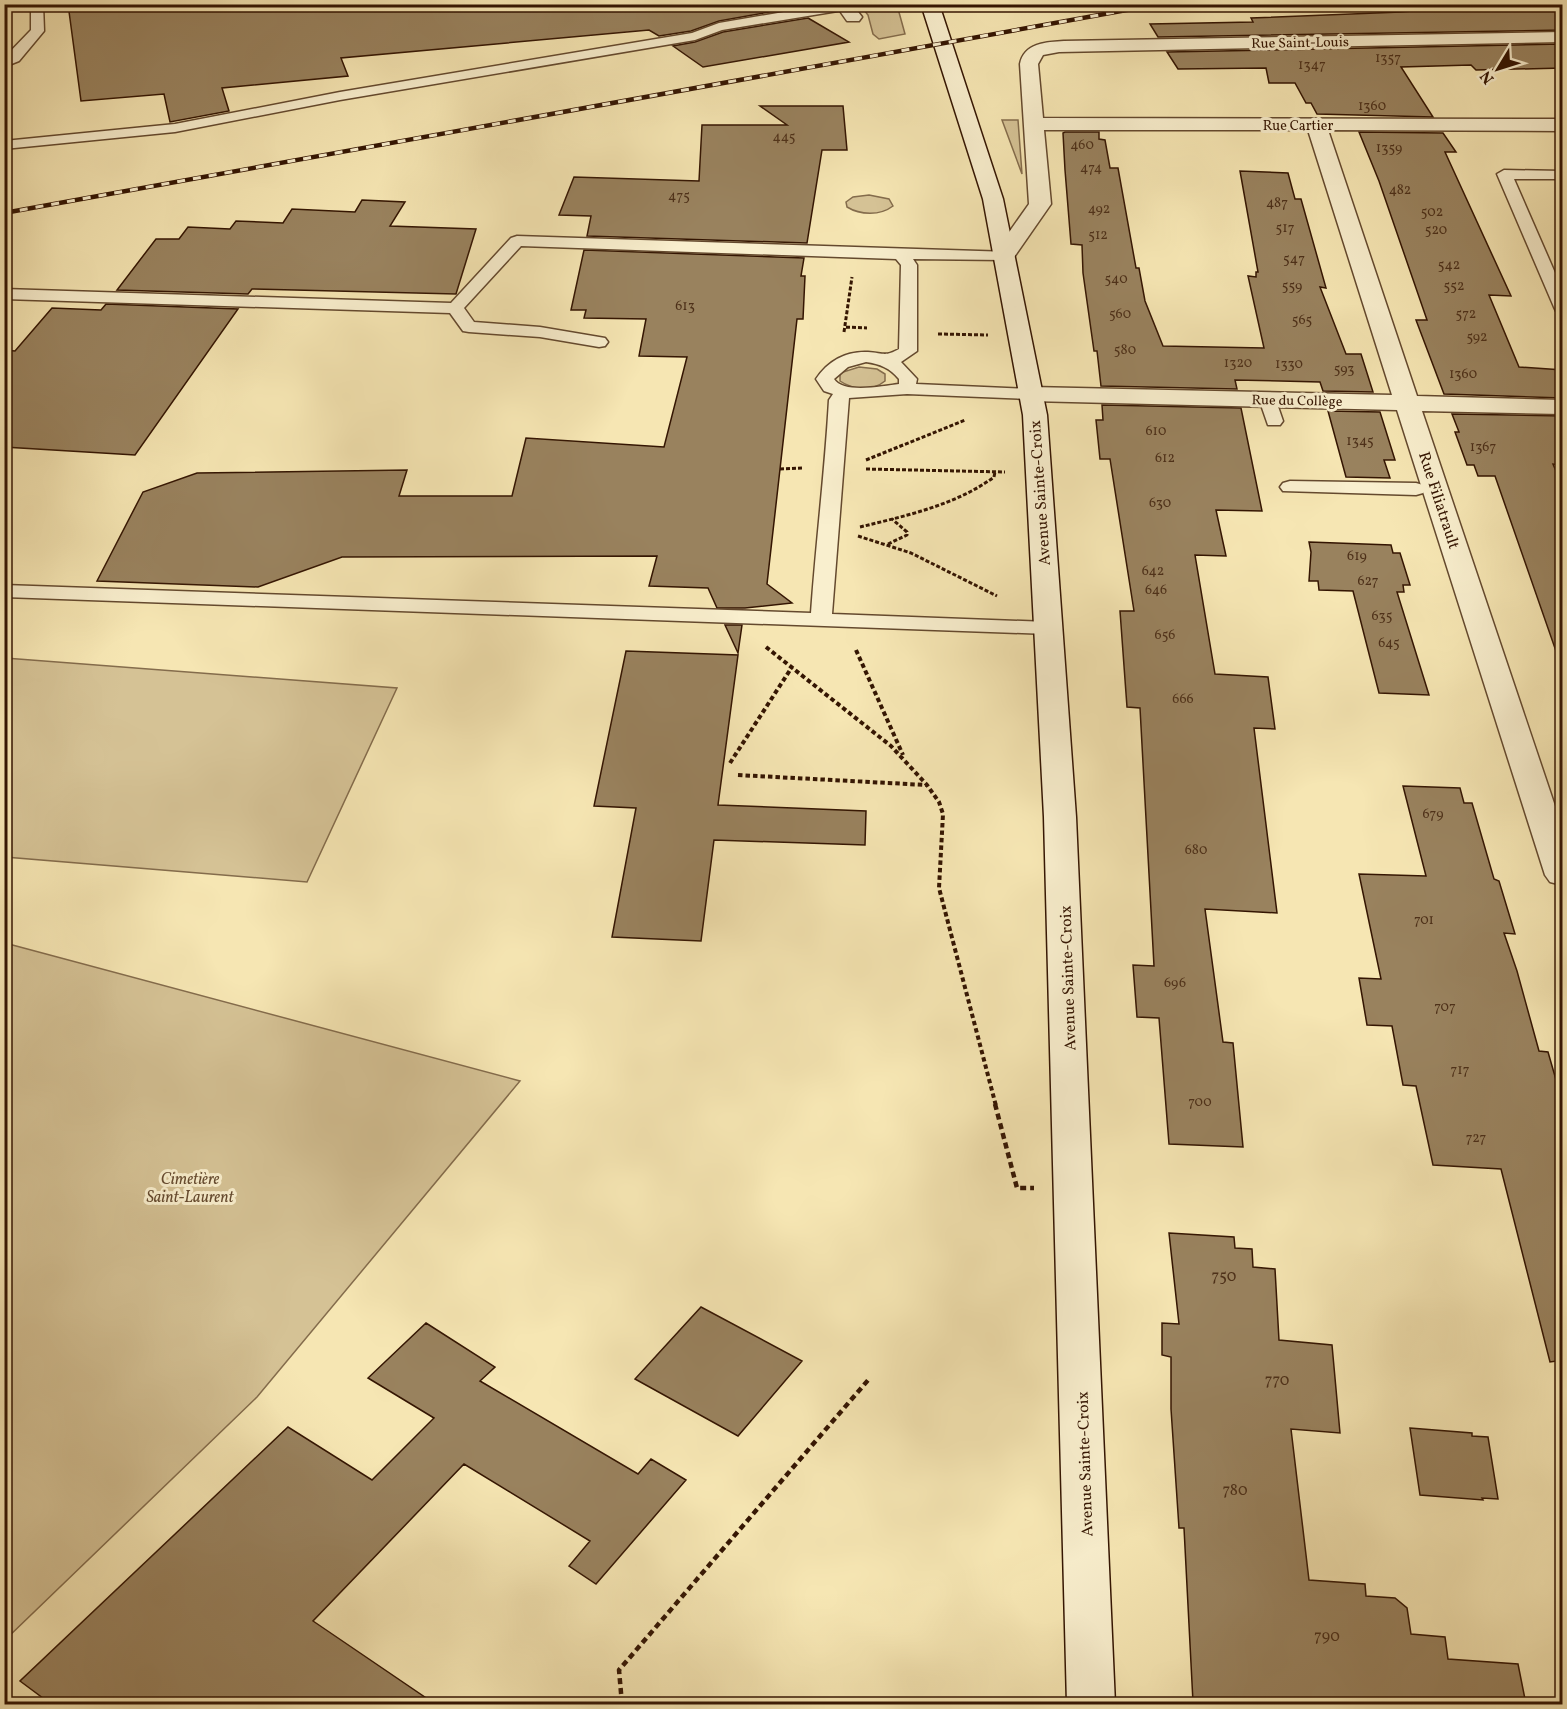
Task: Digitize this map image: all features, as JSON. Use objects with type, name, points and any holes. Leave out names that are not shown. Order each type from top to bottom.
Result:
[{"type":"street","name":"Avenue Sainte-Croix","points":[[930,4],[990,189],[1035,415],[1060,817],[1091,1704]]},
{"type":"street","name":"Rue Saint-Louis","points":[[1033,124],[1029,64],[1030,55],[1038,50],[1088,46],[1563,37]]},
{"type":"street","points":[[1004,255],[1040,204],[1033,124]]},
{"type":"street","name":"Rue Cartier","points":[[1033,124],[1563,125]]},
{"type":"street","name":"Rue Filiatrault","points":[[1316,125],[1563,875]]},
{"type":"street","name":"Rue du Collège","points":[[1031,393],[1271,410],[1409,402],[1563,407]]},
{"type":"lane","points":[[4,63],[14,58],[37,31],[37,4]]},
{"type":"lane","points":[[4,145],[186,126],[340,96],[695,36],[718,27],[846,9]]},
{"type":"lane","points":[[1563,175],[1504,174],[1563,307]]},
{"type":"lane","points":[[4,294],[455,308],[517,241],[901,254],[1004,255]]},
{"type":"lane","points":[[889,362],[908,351],[909,265],[901,254]]},
{"type":"lane","points":[[455,308],[469,327],[540,332],[599,342]]},
{"type":"lane","points":[[907,389],[908,379],[904,372],[889,362],[864,357],[841,361],[825,379],[830,387],[844,392],[871,393],[907,389],[1031,393]]},
{"type":"lane","points":[[821,620],[827,532],[835,468],[838,400],[844,392]]},
{"type":"lane","points":[[1290,487],[1416,489]]},
{"type":"lane","points":[[4,591],[1048,628]]},
{"type":"path","points":[[847,323],[853,269]]},
{"type":"path","points":[[932,334],[995,335]]},
{"type":"path","points":[[861,462],[970,418]]},
{"type":"path","points":[[861,469],[1009,472]]},
{"type":"path","points":[[853,529],[892,519],[941,502],[983,484],[994,477],[995,472]]},
{"type":"path","points":[[887,544],[907,535],[907,532],[892,519]]},
{"type":"path","points":[[864,526],[865,538]]},
{"type":"path","points":[[851,534],[887,544],[964,578],[1006,602]]},
{"type":"path","points":[[761,643],[904,759],[939,802],[943,814],[939,888],[1017,1188],[1034,1188]]},
{"type":"path","points":[[854,647],[904,759]]},
{"type":"path","points":[[730,763],[792,667]]},
{"type":"path","points":[[738,775],[927,785]]},
{"type":"path","points":[[622,1704],[619,1670],[869,1379]]},
{"type":"green space","points":[[860,5],[897,5],[905,34],[879,39],[873,34],[868,15]]},
{"type":"green space","points":[[1002,120],[1018,120],[1022,174]]},
{"type":"green space","points":[[869,195],[889,199],[893,206],[876,213],[858,212],[847,207],[846,202],[853,197]]},
{"type":"green space","points":[[859,367],[877,369],[885,374],[885,381],[869,388],[863,388],[840,381],[840,373]]},
{"type":"green space","points":[[5,658],[397,688],[307,882],[5,857]]},
{"type":"green space","name":"Cimetière Saint-Laurent","points":[[5,943],[520,1081],[257,1397],[5,1640]]},
{"type":"building","points":[[68,4],[785,4],[792,8],[719,21],[691,31],[659,36],[649,30],[341,58],[348,76],[222,88],[229,111],[170,122],[164,94],[81,101]]},
{"type":"building","points":[[1492,4],[1563,4],[1563,30],[1158,37],[1150,24],[1253,22],[1251,18],[1401,12]]},
{"type":"building","points":[[808,18],[849,42],[703,67],[673,46],[695,42],[723,32]]},
{"type":"building","points":[[1563,44],[1563,68],[1476,70],[1471,65],[1401,67],[1433,117],[1317,114],[1311,103],[1306,103],[1295,83],[1269,83],[1266,68],[1178,69],[1167,52]]},
{"type":"building","points":[[760,106],[843,106],[847,150],[822,150],[807,243],[587,236],[591,216],[559,215],[574,177],[699,181],[702,125],[787,125]]},
{"type":"building","points":[[1099,132],[1099,139],[1105,140],[1110,168],[1118,168],[1136,268],[1139,268],[1145,301],[1163,346],[1264,348],[1248,276],[1256,277],[1256,272],[1258,272],[1240,171],[1288,173],[1295,199],[1301,199],[1326,288],[1320,287],[1346,354],[1361,354],[1373,392],[1323,391],[1320,382],[1235,380],[1237,389],[1101,386],[1083,273],[1082,245],[1071,244],[1063,133]]},
{"type":"building","points":[[1359,132],[1443,133],[1456,152],[1445,152],[1511,296],[1489,295],[1519,367],[1563,370],[1563,398],[1444,394],[1416,320],[1427,320],[1379,181]]},
{"type":"building","points":[[362,200],[405,202],[390,226],[476,229],[456,294],[252,289],[248,294],[117,290],[156,239],[179,239],[188,227],[230,229],[236,221],[283,223],[292,209],[355,212]]},
{"type":"building","points":[[584,250],[804,258],[801,276],[805,276],[803,319],[797,319],[767,584],[792,603],[745,608],[717,608],[708,588],[649,586],[657,556],[342,557],[258,587],[97,581],[143,492],[197,473],[407,470],[399,496],[512,496],[526,438],[664,447],[687,357],[639,356],[646,319],[584,318],[586,310],[571,310]]},
{"type":"building","points":[[106,304],[238,309],[135,455],[4,447],[4,350],[15,351],[52,308],[101,310]]},
{"type":"building","points":[[1102,405],[1241,408],[1262,511],[1216,510],[1226,556],[1195,555],[1215,674],[1268,677],[1275,729],[1254,728],[1277,913],[1205,909],[1223,1042],[1233,1043],[1243,1147],[1169,1144],[1159,1018],[1137,1017],[1133,965],[1154,966],[1140,708],[1127,707],[1120,611],[1134,611],[1110,459],[1100,459],[1096,420],[1103,420]]},
{"type":"building","points":[[1328,411],[1380,412],[1395,460],[1384,460],[1390,478],[1346,477]]},
{"type":"building","points":[[1452,414],[1563,416],[1563,465],[1553,464],[1563,487],[1563,656],[1558,657],[1495,476],[1478,476],[1474,465],[1467,465],[1455,432],[1459,432]]},
{"type":"building","points":[[1309,542],[1391,545],[1393,553],[1400,553],[1410,585],[1403,585],[1404,592],[1397,592],[1429,695],[1379,693],[1353,591],[1319,590],[1318,581],[1309,581],[1311,552]]},
{"type":"building","points":[[725,625],[742,625],[738,653]]},
{"type":"building","points":[[626,651],[738,655],[718,805],[866,811],[865,845],[714,840],[701,941],[612,937],[636,808],[594,806]]},
{"type":"building","points":[[1403,786],[1460,788],[1464,803],[1472,803],[1494,879],[1499,881],[1515,934],[1504,933],[1539,1051],[1548,1052],[1563,1104],[1563,1360],[1550,1362],[1501,1169],[1433,1165],[1416,1086],[1403,1085],[1392,1026],[1367,1025],[1359,978],[1381,979],[1359,874],[1426,876]]},
{"type":"building","points":[[1169,1233],[1234,1237],[1235,1248],[1252,1249],[1253,1267],[1275,1269],[1279,1340],[1332,1345],[1340,1433],[1291,1429],[1309,1580],[1365,1584],[1366,1596],[1395,1598],[1407,1608],[1411,1634],[1445,1637],[1448,1659],[1518,1664],[1526,1704],[1223,1704],[1193,1702],[1184,1528],[1179,1528],[1171,1409],[1171,1357],[1162,1355],[1162,1323],[1179,1324]]},
{"type":"building","points":[[701,1307],[802,1361],[738,1436],[635,1379]]},
{"type":"building","points":[[426,1323],[495,1367],[480,1381],[638,1474],[651,1459],[686,1480],[596,1584],[569,1566],[590,1541],[464,1464],[313,1621],[435,1704],[51,1704],[20,1681],[288,1427],[372,1480],[434,1418],[368,1378]]},
{"type":"building","points":[[1410,1428],[1472,1433],[1472,1436],[1488,1437],[1498,1499],[1420,1495]]},
{"type":"railway","points":[[4,213],[1160,4]]}]
